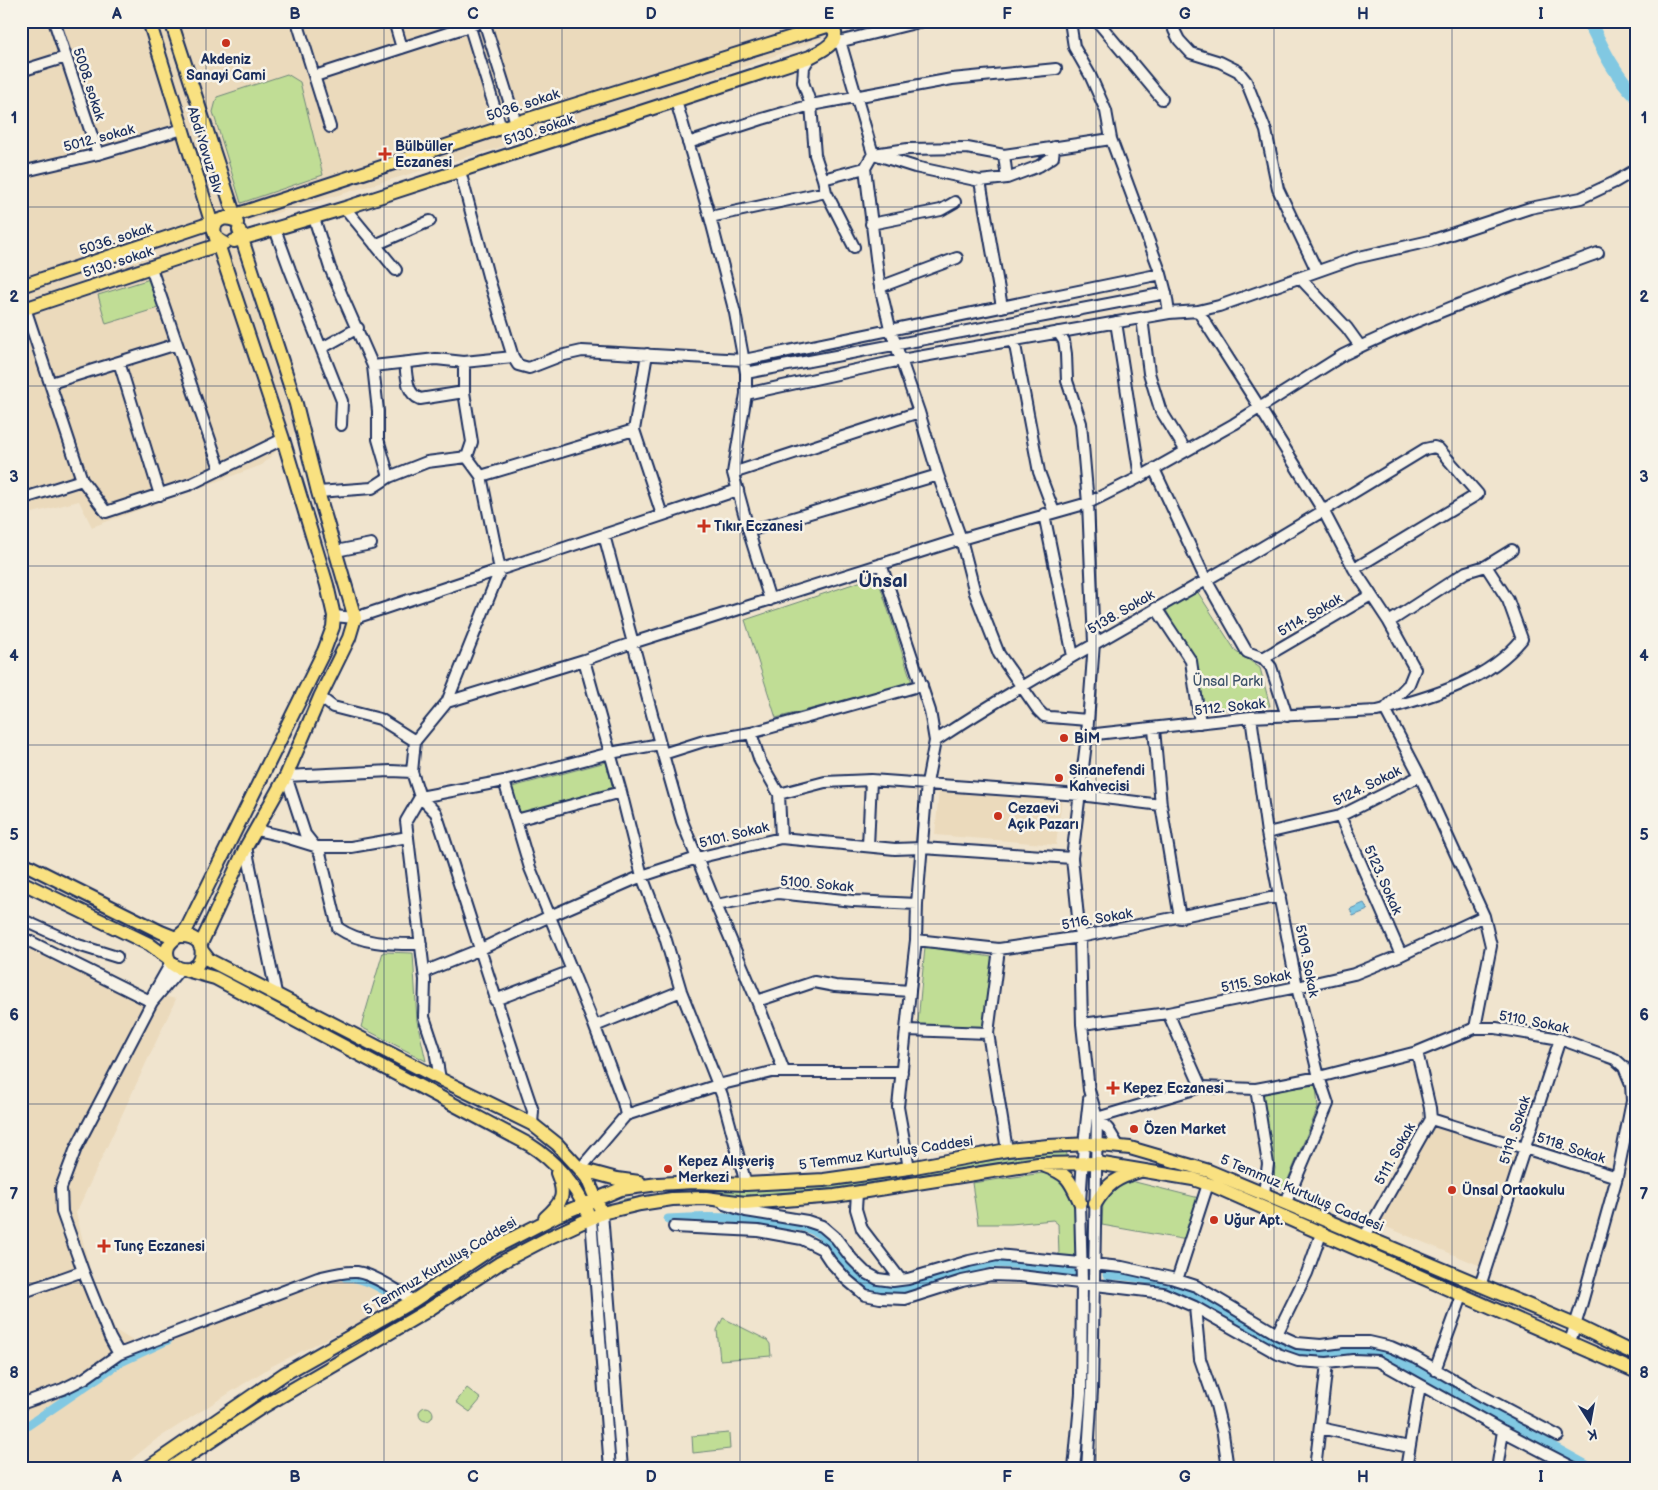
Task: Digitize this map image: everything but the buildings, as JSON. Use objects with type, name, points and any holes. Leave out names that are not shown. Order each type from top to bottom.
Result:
[{"type":"main road","name":"Abdi Yavuz Blv","points":[[149,21],[183,129],[227,231]]},
{"type":"main road","points":[[172,21],[283,440],[327,585],[334,616],[333,627],[324,650],[187,928],[168,946],[176,965]]},
{"type":"main road","points":[[830,24],[836,43]]},
{"type":"main road","name":"5036. sokak","points":[[21,286],[227,231],[516,123],[830,24]]},
{"type":"main road","name":"5130. sokak","points":[[23,309],[151,268],[227,231],[275,229],[314,218],[810,57],[836,43]]},
{"type":"main road","points":[[176,965],[191,968],[200,962],[201,948],[246,848],[286,776],[320,697],[349,638],[354,618],[318,492],[296,404],[227,231]]},
{"type":"main road","points":[[21,862],[161,932],[179,937],[193,938],[209,960],[440,1079],[532,1124],[557,1144],[587,1178],[596,1198],[596,1216]]},
{"type":"main road","points":[[21,882],[148,944],[176,965],[215,978],[530,1145],[541,1152],[553,1164],[584,1204],[596,1216]]},
{"type":"main road","name":"5 Temmuz Kurtuluş Caddesi","points":[[146,1469],[284,1374],[413,1301],[488,1251],[596,1198],[621,1189],[693,1182],[746,1184],[824,1180],[909,1168],[1007,1150],[1084,1144],[1130,1148],[1209,1171],[1575,1325],[1637,1355]]},
{"type":"main road","name":"5 Temmuz Kurtuluş Caddesi","points":[[169,1469],[259,1410],[352,1357],[500,1264],[548,1238],[596,1216],[640,1204],[672,1199],[706,1198],[746,1203],[835,1196],[1038,1164],[1097,1163],[1208,1184],[1246,1199],[1321,1234],[1637,1372]]},
{"type":"main road","points":[[534,1227],[553,1210],[563,1193],[553,1164]]},
{"type":"main road","points":[[1038,1164],[1062,1172],[1072,1183],[1080,1202]]},
{"type":"main road","points":[[580,1169],[617,1179],[658,1184]]},
{"type":"main road","points":[[1096,1204],[1104,1189],[1116,1180],[1142,1170]]},
{"type":"main road","points":[[1425,1280],[1433,1266]]},
{"type":"street","name":"5008. sokak","points":[[54,21],[98,154]]},
{"type":"street","points":[[298,21],[330,127]]},
{"type":"street","points":[[394,21],[402,48]]},
{"type":"street","points":[[314,76],[469,24],[484,21],[516,123]]},
{"type":"street","points":[[923,21],[836,43],[857,97],[873,154],[865,168],[880,287],[891,330],[919,412],[938,476],[961,539],[975,593],[998,654],[1044,716],[1088,720]]},
{"type":"street","points":[[1070,21],[1074,47],[1090,75],[1106,111],[1111,138],[1161,274],[1169,313]]},
{"type":"street","points":[[1097,21],[1162,99]]},
{"type":"street","points":[[1172,21],[1179,40],[1192,53],[1220,62],[1238,71],[1246,80],[1252,91],[1266,131],[1278,188],[1317,271]]},
{"type":"street","points":[[469,24],[502,128]]},
{"type":"street","points":[[21,71],[66,56]]},
{"type":"street","points":[[810,57],[804,68],[803,82],[812,105],[816,155],[826,192],[854,246]]},
{"type":"street","points":[[688,143],[812,105],[952,79],[1056,69]]},
{"type":"street","points":[[676,101],[710,217],[735,314],[744,360],[746,394],[733,472],[770,600]]},
{"type":"street","name":"5012. sokak","points":[[21,172],[98,154],[183,129]]},
{"type":"street","points":[[873,154],[908,149],[967,148],[1004,155],[1111,138]]},
{"type":"street","points":[[873,154],[915,167],[980,181],[1007,178],[1039,166],[1053,157],[1054,147]]},
{"type":"street","points":[[1004,155],[1007,178]]},
{"type":"street","points":[[823,179],[865,168]]},
{"type":"street","points":[[746,394],[901,360],[1219,306],[1355,258],[1430,241],[1530,208],[1581,198],[1615,182],[1637,168]]},
{"type":"street","points":[[460,171],[488,276],[513,357],[518,365],[529,368],[560,356],[582,351],[744,360],[1161,274]]},
{"type":"street","points":[[980,181],[1002,307]]},
{"type":"street","points":[[710,217],[826,192]]},
{"type":"street","points":[[871,224],[941,210],[955,202]]},
{"type":"street","points":[[345,208],[396,270]]},
{"type":"street","points":[[314,218],[330,268],[358,328],[373,366],[378,411],[378,439],[389,477]]},
{"type":"street","points":[[376,245],[430,221]]},
{"type":"street","points":[[275,229],[342,401],[341,424]]},
{"type":"street","points":[[446,702],[584,660],[632,643],[961,539],[1088,502],[1186,451],[1260,408],[1342,355],[1360,346],[1435,313],[1598,253]]},
{"type":"street","points":[[880,287],[956,258]]},
{"type":"street","points":[[151,268],[220,469]]},
{"type":"street","points":[[1300,278],[1347,328],[1360,346]]},
{"type":"street","points":[[746,373],[1166,293]]},
{"type":"street","points":[[23,309],[50,382],[82,480],[106,512],[191,484],[283,440]]},
{"type":"street","points":[[1198,311],[1324,512],[1354,569],[1389,622],[1415,669],[1409,684],[1381,710],[1420,776],[1484,916],[1491,946],[1475,1028]]},
{"type":"street","points":[[1142,318],[1149,374],[1160,409],[1186,451]]},
{"type":"street","points":[[1116,322],[1140,476]]},
{"type":"street","points":[[322,348],[358,328]]},
{"type":"street","points":[[1058,332],[1064,341],[1067,381],[1081,424],[1088,502],[1094,643],[1087,735],[1072,858],[1080,937],[1082,1024],[1090,1090],[1099,1118],[1119,1147]]},
{"type":"street","points":[[1014,340],[1039,472],[1049,513],[1073,656]]},
{"type":"street","points":[[50,382],[177,344]]},
{"type":"street","points":[[647,354],[634,430],[662,515]]},
{"type":"street","points":[[373,366],[436,359],[464,362],[513,357]]},
{"type":"street","points":[[119,362],[160,495]]},
{"type":"street","points":[[464,362],[464,392],[472,442],[467,457]]},
{"type":"street","points":[[405,363],[409,389],[413,396],[420,399],[464,392]]},
{"type":"street","points":[[733,472],[919,412]]},
{"type":"street","points":[[481,476],[634,430]]},
{"type":"street","name":"5138. Sokak","points":[[935,741],[994,702],[1022,688],[1094,643],[1324,512],[1425,450],[1434,447],[1439,449],[1478,494],[1354,569]]},
{"type":"street","points":[[318,492],[372,488],[389,477],[427,462],[467,457]]},
{"type":"street","points":[[467,457],[481,476],[500,570],[446,702],[416,741],[412,772],[420,797],[436,813],[481,949],[495,1000],[533,1111],[532,1124]]},
{"type":"street","points":[[1154,469],[1206,580],[1247,652],[1263,658],[1271,667],[1287,716]]},
{"type":"street","points":[[749,531],[938,476]]},
{"type":"street","points":[[21,499],[82,480]]},
{"type":"street","points":[[334,616],[354,618],[738,490]]},
{"type":"street","points":[[604,535],[682,821],[757,1000],[784,1071]]},
{"type":"street","points":[[336,551],[371,544]]},
{"type":"street","points":[[1389,622],[1466,572],[1486,566],[1512,550]]},
{"type":"street","points":[[881,564],[930,711],[935,741],[928,783],[916,940],[898,1107],[909,1168]]},
{"type":"street","name":"5112. Sokak","points":[[1087,735],[1251,717],[1381,710],[1412,702],[1454,687],[1493,667],[1511,653],[1522,639],[1508,600],[1486,566]]},
{"type":"street","name":"5114. Sokak","points":[[1263,658],[1371,595]]},
{"type":"street","points":[[1156,608],[1191,661],[1200,724]]},
{"type":"street","points":[[584,660],[621,792],[642,876],[665,937],[681,991],[718,1084],[746,1184]]},
{"type":"street","points":[[440,1079],[435,1050],[424,1017],[424,972],[406,821],[420,797],[504,781],[610,753],[662,749],[751,732],[922,685]]},
{"type":"street","points":[[320,697],[333,707],[380,719],[416,741]]},
{"type":"street","name":"5109. Sokak","points":[[1251,717],[1267,833],[1297,987],[1319,1077],[1328,1104],[1286,1202]]},
{"type":"street","points":[[1154,728],[1161,806],[1180,918]]},
{"type":"street","points":[[751,732],[760,761],[779,794],[781,838]]},
{"type":"street","points":[[412,772],[391,771],[286,776],[305,834],[320,853],[338,928],[349,935],[383,944],[420,944]]},
{"type":"street","name":"5124. Sokak","points":[[1267,833],[1340,816],[1420,776]]},
{"type":"street","points":[[779,794],[825,782],[871,780],[1080,795],[1161,806]]},
{"type":"street","points":[[868,846],[871,780]]},
{"type":"street","points":[[504,781],[530,868],[595,1026],[626,1115]]},
{"type":"street","points":[[516,820],[621,792]]},
{"type":"street","name":"5123. Sokak","points":[[1340,816],[1401,955]]},
{"type":"street","points":[[256,830],[318,848],[351,847],[408,837]]},
{"type":"street","name":"5101. Sokak","points":[[424,972],[481,949],[550,916],[642,876],[698,858],[781,838],[895,849],[922,848],[1072,858]]},
{"type":"street","points":[[246,848],[276,993]]},
{"type":"street","name":"5100. Sokak","points":[[716,905],[778,893],[853,901],[918,904]]},
{"type":"street","name":"5116. Sokak","points":[[916,940],[999,949],[1080,937],[1280,896]]},
{"type":"street","name":"5115. Sokak","points":[[1082,1024],[1168,1013],[1354,974],[1401,955],[1484,916]]},
{"type":"street","points":[[21,919],[78,945],[117,957]]},
{"type":"street","points":[[21,937],[152,1002]]},
{"type":"street","points":[[999,949],[988,1033],[1007,1150]]},
{"type":"street","points":[[120,1354],[110,1338],[62,1212],[61,1188],[76,1148],[152,1002],[154,993],[176,965]]},
{"type":"street","points":[[495,1000],[571,971]]},
{"type":"street","points":[[757,1000],[814,982],[835,986],[910,992]]},
{"type":"street","points":[[595,1026],[681,991]]},
{"type":"street","points":[[1168,1013],[1201,1087]]},
{"type":"street","name":"5110. Sokak","points":[[1099,1118],[1201,1087],[1256,1089],[1319,1077],[1416,1052],[1475,1028],[1496,1028],[1560,1039],[1615,1059],[1624,1067],[1631,1084],[1632,1101],[1617,1177],[1570,1342]]},
{"type":"street","points":[[907,1030],[988,1033]]},
{"type":"street","name":"5119. Sokak","points":[[1480,1286],[1560,1039]]},
{"type":"street","name":"5111. Sokak","points":[[1365,1236],[1431,1119],[1416,1052]]},
{"type":"street","points":[[580,1169],[626,1115],[718,1084],[784,1071],[902,1072]]},
{"type":"street","points":[[1256,1089],[1268,1164],[1264,1194]]},
{"type":"street","points":[[1074,1469],[1081,1393],[1082,1264],[1080,1202],[1090,1090]]},
{"type":"street","points":[[1087,1469],[1092,1390],[1099,1118]]},
{"type":"street","name":"5118. Sokak","points":[[1431,1119],[1617,1177]]},
{"type":"street","points":[[1177,1280],[1208,1184]]},
{"type":"street","points":[[857,1193],[856,1208],[859,1224],[901,1280]]},
{"type":"street","points":[[706,1198],[746,1211],[807,1220],[822,1226],[836,1238],[865,1272],[878,1279],[901,1280],[968,1261],[997,1256],[1122,1267],[1177,1280],[1196,1286],[1277,1334],[1297,1343],[1313,1345],[1369,1342],[1391,1347],[1416,1358],[1482,1396],[1558,1436]]},
{"type":"street","points":[[596,1216],[610,1469]]},
{"type":"street","points":[[596,1216],[622,1469]]},
{"type":"street","points":[[674,1227],[758,1230],[802,1239],[822,1249],[847,1280],[865,1295],[880,1298],[905,1299],[962,1281],[991,1275],[1020,1276],[1163,1293],[1195,1307],[1278,1354],[1298,1361],[1327,1363],[1353,1360],[1378,1361],[1565,1466],[1576,1469]]},
{"type":"street","points":[[1277,1334],[1307,1273],[1321,1234]]},
{"type":"street","points":[[21,1293],[83,1271]]},
{"type":"street","points":[[21,1404],[63,1390],[85,1378],[120,1354],[318,1278],[339,1273],[358,1272],[389,1285],[413,1301]]},
{"type":"street","points":[[1435,1370],[1462,1296]]},
{"type":"street","points":[[1195,1307],[1200,1359],[1224,1434],[1227,1462]]},
{"type":"street","points":[[1315,1469],[1327,1363]]},
{"type":"street","points":[[1406,1469],[1420,1385]]},
{"type":"street","points":[[1320,1428],[1409,1447]]},
{"type":"street","points":[[1497,1469],[1503,1431]]},
{"type":"shaded area","points":[[21,21],[870,21],[614,114],[229,227],[296,432],[262,465],[92,527],[79,501],[21,516]]},
{"type":"shaded area","name":"Cezaevi Açık Pazarı","points":[[939,789],[1062,798],[1056,845],[935,835]]},
{"type":"shaded area","points":[[21,943],[98,980],[176,999],[76,1213],[91,1274],[115,1330],[141,1346],[323,1281],[354,1276],[398,1297],[389,1308],[272,1366],[154,1441],[120,1469],[21,1469],[21,1428],[33,1423],[68,1396],[21,1426]]},
{"type":"shaded area","name":"Ünsal Ortaokulu","points":[[1434,1123],[1518,1155],[1481,1266],[1379,1224]]},
{"type":"green space","points":[[287,74],[300,82],[323,175],[241,203],[213,112],[217,97]]},
{"type":"green space","points":[[150,279],[158,308],[106,324],[98,295]]},
{"type":"green space","points":[[877,576],[912,683],[776,718],[745,620]]},
{"type":"green space","name":"Ünsal Parkı","points":[[1197,591],[1235,650],[1260,668],[1270,706],[1202,711],[1197,666],[1166,610]]},
{"type":"green space","points":[[606,762],[614,792],[520,816],[512,787]]},
{"type":"green space","points":[[925,947],[992,957],[987,1027],[985,1029],[923,1027],[918,1022]]},
{"type":"green space","points":[[383,952],[413,953],[417,1021],[426,1061],[361,1027]]},
{"type":"green space","points":[[1316,1085],[1318,1108],[1284,1189],[1273,1186],[1275,1168],[1260,1093]]},
{"type":"green space","points":[[1066,1148],[1067,1156],[842,1188],[617,1203],[624,1199],[661,1194],[772,1188],[883,1177]]},
{"type":"green space","points":[[1050,1172],[1067,1187],[1072,1198],[1075,1209],[1077,1257],[1059,1256],[1058,1224],[1053,1220],[1011,1224],[978,1224],[972,1183]]},
{"type":"green space","points":[[1131,1181],[1199,1198],[1187,1240],[1102,1225],[1103,1201],[1122,1185]]},
{"type":"green space","points":[[723,1318],[767,1340],[770,1344],[771,1356],[720,1360],[717,1330]]},
{"type":"green space","points":[[467,1388],[481,1399],[470,1412],[456,1402]]},
{"type":"green space","points":[[426,1407],[431,1409],[433,1414],[431,1419],[426,1421],[421,1419],[419,1414],[421,1409]]},
{"type":"green space","points":[[729,1433],[730,1449],[693,1453],[692,1436]]},
{"type":"water","points":[[1364,903],[1368,910],[1353,916],[1350,909]]},
{"type":"waterway","points":[[1589,21],[1616,71],[1637,97]]},
{"type":"waterway","points":[[668,1219],[710,1217],[794,1225],[807,1228],[824,1238],[856,1276],[864,1282],[881,1288],[904,1288],[992,1263],[1015,1264],[1072,1273]]},
{"type":"waterway","points":[[1107,1275],[1144,1279],[1181,1289],[1207,1301],[1279,1343],[1299,1351],[1321,1353],[1363,1350],[1385,1354],[1594,1469]]},
{"type":"waterway","points":[[345,1277],[365,1281],[395,1296]]},
{"type":"waterway","points":[[21,1430],[119,1363],[168,1340]]},
{"type":"place","name":"Akdeniz Sanayi Cami","points":[[226,43]]},
{"type":"place","name":"Bülbüller Eczanesi","points":[[385,154]]},
{"type":"place","name":"Tıkır Eczanesi","points":[[704,526]]},
{"type":"place","name":"BİM","points":[[1064,738]]},
{"type":"place","name":"Sinanefendi Kahvecisi","points":[[1059,778]]},
{"type":"place","name":"Cezaevi Açık Pazarı","points":[[998,816]]},
{"type":"place","name":"Kepez Eczanesi","points":[[1113,1088]]},
{"type":"place","name":"Özen Market","points":[[1134,1129]]},
{"type":"place","name":"Kepez Alışveriş Merkezi","points":[[668,1169]]},
{"type":"place","name":"Ünsal Ortaokulu","points":[[1452,1190]]},
{"type":"place","name":"Uğur Apt.","points":[[1214,1220]]},
{"type":"place","name":"Tunç Eczanesi","points":[[104,1246]]},
{"type":"district","name":"Ünsal","points":[[883,581]]}]
